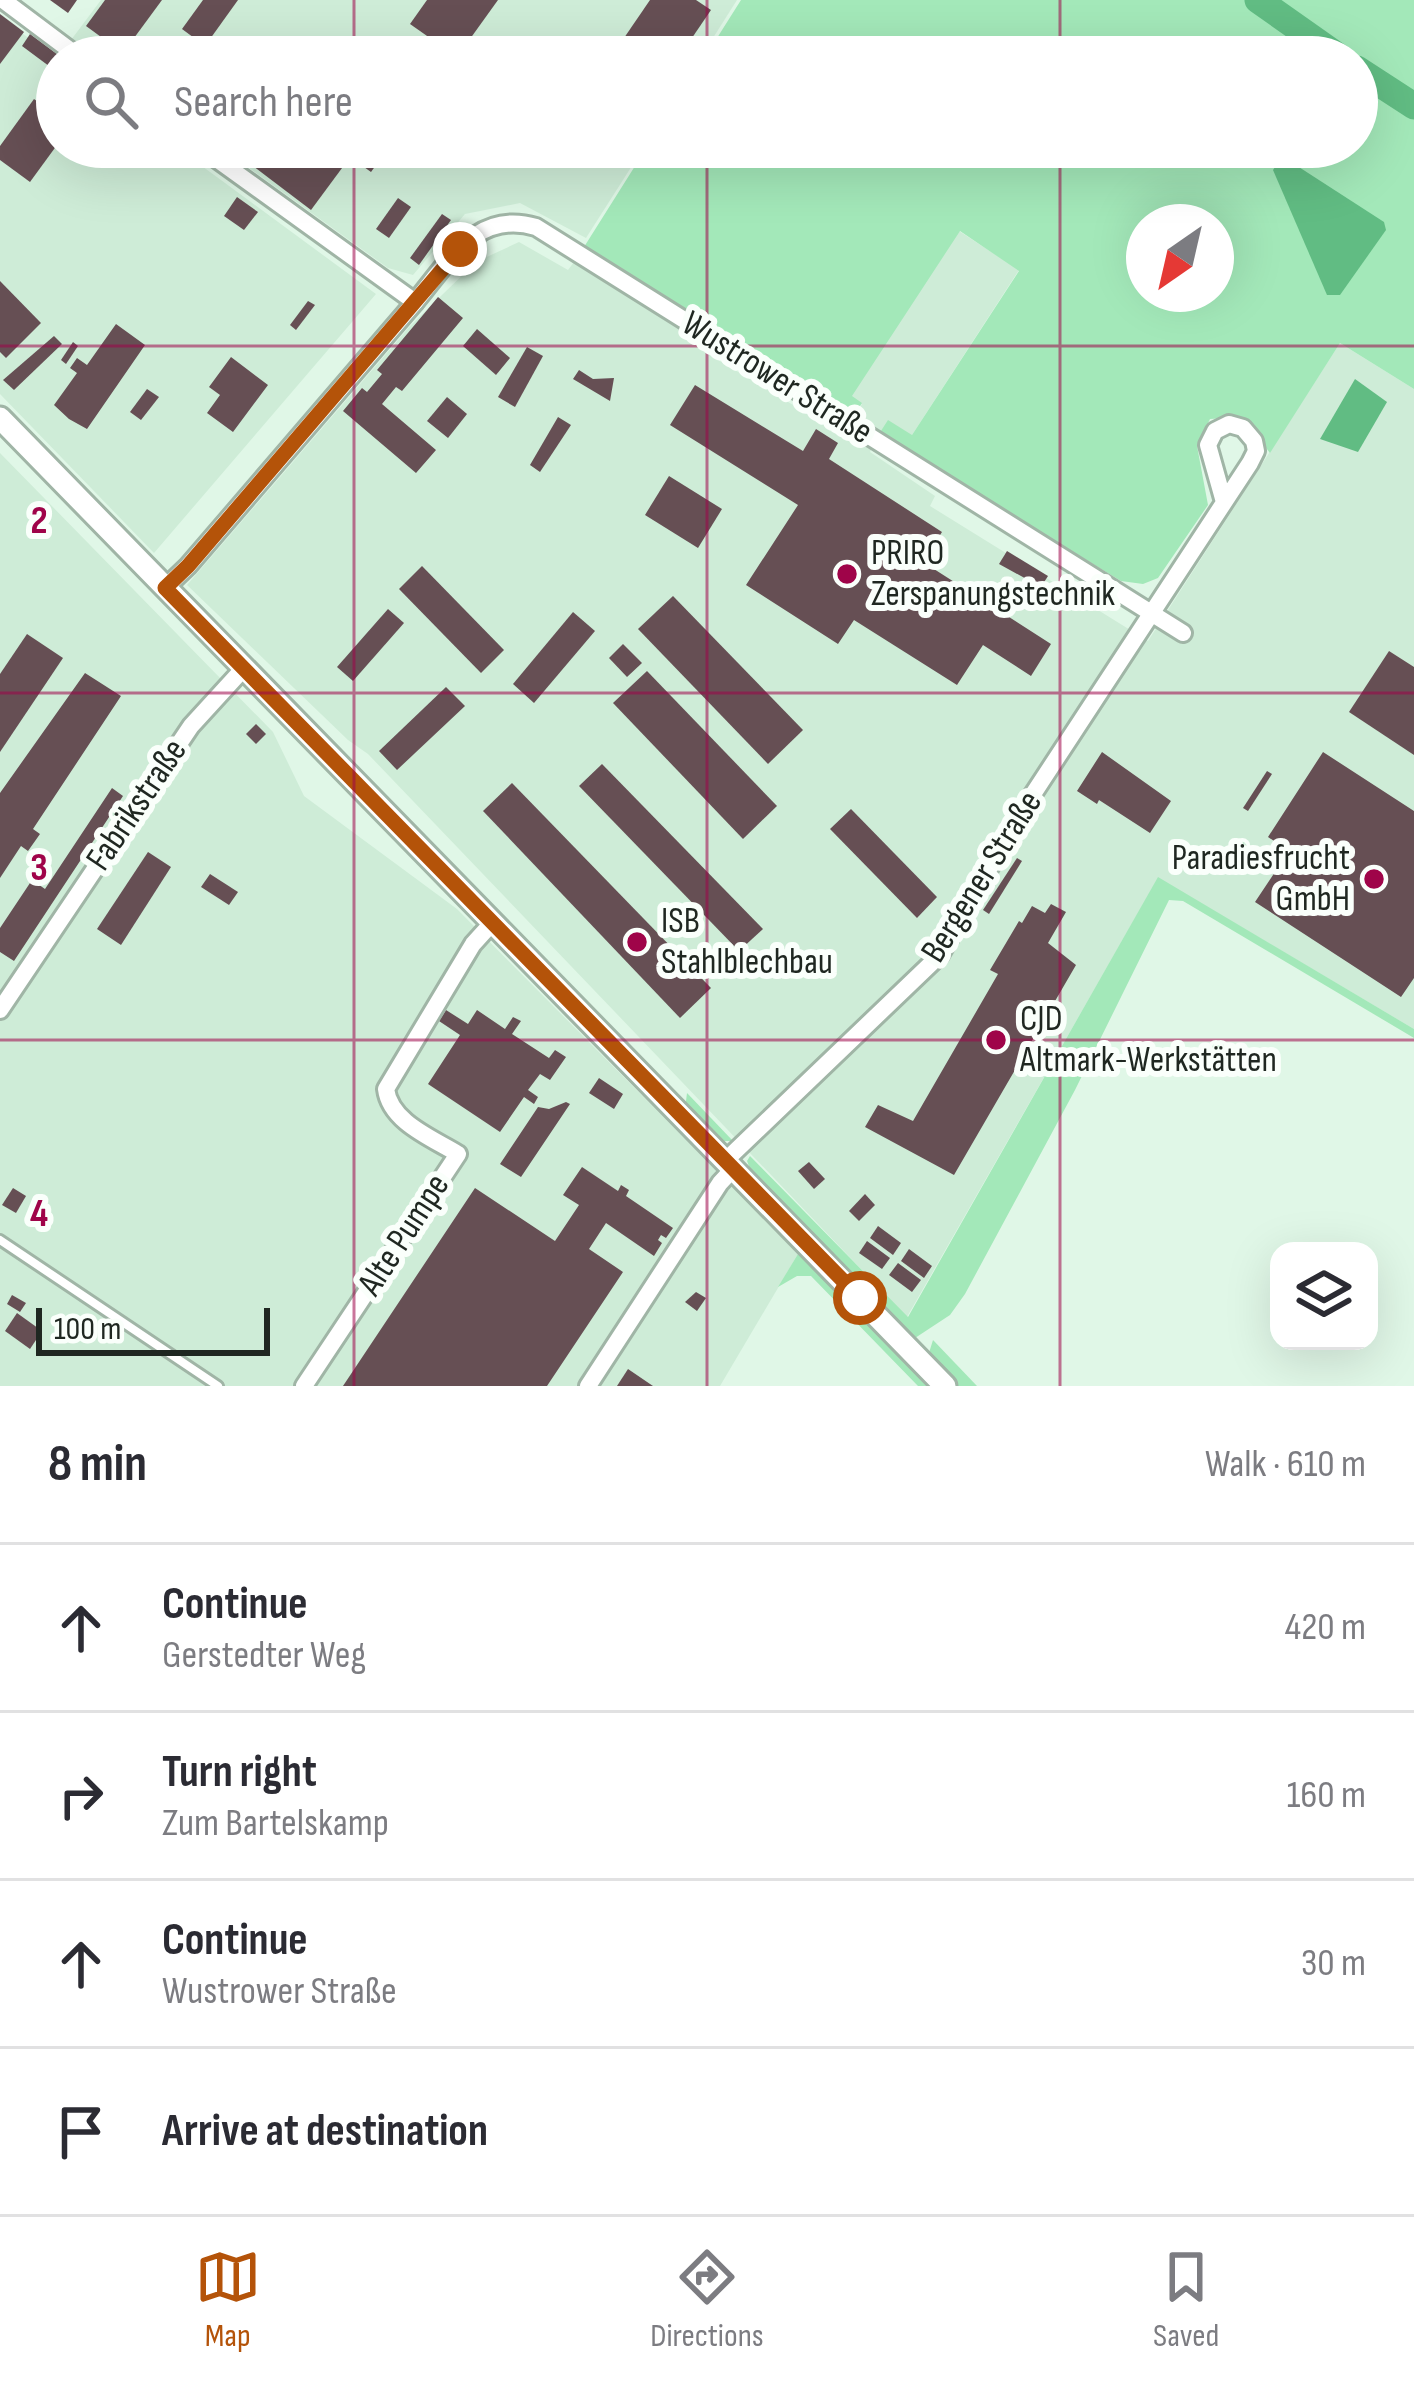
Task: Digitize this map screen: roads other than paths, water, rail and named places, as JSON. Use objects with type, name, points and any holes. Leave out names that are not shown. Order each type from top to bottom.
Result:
[{"type":"street","points":[[3,0],[51,36]]},
{"type":"street","points":[[229,168],[415,302]]},
{"type":"street","name":"Wustrower Straße","points":[[165,588],[460,249],[486,226],[509,221],[536,226],[1183,633]]},
{"type":"street","points":[[0,418],[945,1386]]},
{"type":"street","name":"Bergener Straße","points":[[729,1165],[940,955],[1022,811],[1224,502]]},
{"type":"street","name":"Fabrikstraße","points":[[0,1010],[191,726],[244,668]]},
{"type":"street","name":"Alte Pumpe","points":[[304,1386],[458,1154],[395,1114],[386,1089],[473,944],[493,922]]},
{"type":"street","points":[[588,1386],[729,1165]]},
{"type":"lane","points":[[0,1240],[218,1386]]},
{"type":"waterway","points":[[1258,0],[1309,36]]},
{"type":"waterway","points":[[1378,83],[1414,106]]},
{"type":"place","name":"PRIRO Zerspanungstechnik","points":[[847,574]]},
{"type":"place","name":"Paradiesfrucht GmbH","points":[[1374,879]]},
{"type":"place","name":"ISB Stahlblechbau","points":[[637,942]]},
{"type":"place","name":"CJD Altmark-Werkstätten","points":[[996,1040]]}]
